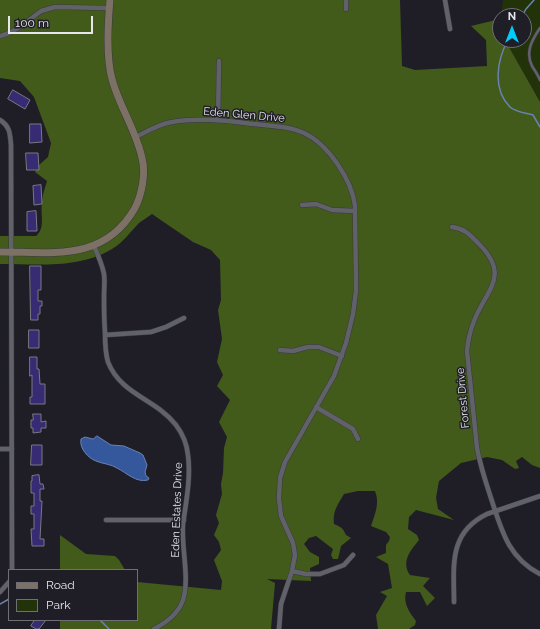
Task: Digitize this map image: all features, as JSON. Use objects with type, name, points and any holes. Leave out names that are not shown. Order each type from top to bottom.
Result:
[{"type":"street","points":[[0,252],[57,252],[77,250],[94,246],[105,240],[119,228],[130,216],[138,202],[143,181],[143,160],[136,137],[111,78],[109,53],[110,0]]},
{"type":"street","points":[[346,0],[346,9]]},
{"type":"street","points":[[445,0],[450,29]]},
{"type":"street","points":[[0,36],[20,27],[41,11],[55,7],[109,8]]},
{"type":"street","points":[[218,120],[219,61]]},
{"type":"street","points":[[0,120],[8,127],[10,131],[12,569]]},
{"type":"street","name":"Eden Glen Drive","points":[[136,137],[154,127],[171,122],[188,120],[218,120],[287,127],[304,133],[318,141],[346,178],[354,196],[356,291],[353,314],[342,356],[334,376],[285,462],[280,478],[279,499],[281,516],[293,543],[294,554],[292,571],[281,604],[279,629]]},
{"type":"street","points":[[302,205],[316,204],[332,210],[355,211]]},
{"type":"street","name":"Forest Drive","points":[[452,227],[466,231],[490,256],[494,269],[494,280],[491,289],[474,319],[469,335],[468,351],[479,462],[504,538],[521,562],[540,574]]},
{"type":"street","name":"Eden Estates Drive","points":[[94,246],[101,262],[104,276],[105,344],[108,362],[112,370],[124,385],[175,424],[183,437],[188,453],[189,470],[183,549],[186,585],[183,600],[172,617],[164,624],[154,629]]},
{"type":"street","points":[[105,335],[151,332],[166,327],[184,318]]},
{"type":"street","points":[[280,350],[293,351],[308,347],[319,347],[342,356]]},
{"type":"street","points":[[316,407],[353,429],[358,439]]},
{"type":"street","points":[[0,449],[12,449]]},
{"type":"street","points":[[454,602],[454,560],[456,546],[466,529],[480,517],[540,496]]},
{"type":"street","points":[[106,520],[184,520]]},
{"type":"street","points":[[292,571],[306,574],[320,574],[344,565],[353,555]]},
{"type":"street","points":[[0,592],[8,583]]},
{"type":"lane","points":[[540,28],[531,43],[528,54],[533,68],[537,72],[540,80]]},
{"type":"green space","points":[[0,0],[400,0],[402,66],[415,70],[487,66],[486,40],[471,26],[492,21],[492,48],[510,48],[540,102],[540,468],[532,465],[522,457],[516,461],[519,468],[515,469],[502,460],[487,457],[461,463],[439,481],[436,498],[438,509],[454,520],[416,510],[409,517],[408,529],[417,535],[419,540],[408,557],[406,566],[407,570],[410,575],[430,578],[423,586],[435,598],[427,606],[420,592],[406,592],[406,604],[416,621],[415,625],[409,629],[378,629],[376,615],[387,596],[380,592],[392,588],[388,564],[376,557],[386,553],[386,545],[390,537],[386,532],[371,526],[377,504],[375,491],[358,491],[344,494],[335,512],[334,524],[342,528],[346,535],[351,538],[341,546],[338,559],[333,559],[331,555],[333,549],[316,536],[309,538],[304,544],[310,552],[319,557],[319,564],[310,568],[311,581],[267,579],[275,583],[271,629],[60,629],[60,621],[138,621],[138,582],[221,590],[222,581],[214,560],[221,550],[219,542],[214,535],[219,523],[216,515],[222,494],[221,484],[224,448],[227,437],[219,422],[230,400],[217,386],[223,375],[217,362],[222,339],[218,310],[221,300],[220,260],[211,250],[193,242],[152,214],[139,223],[112,249],[86,260],[72,263],[43,265],[0,264],[0,236],[36,236],[39,233],[42,225],[42,200],[47,181],[35,172],[39,165],[48,157],[51,143],[34,97],[20,81],[0,78]]},
{"type":"green space","points":[[503,0],[540,0],[540,102],[510,48],[532,48],[532,8],[502,8]]},
{"type":"green space","points":[[60,535],[86,554],[115,556],[124,569],[60,569]]},
{"type":"water","points":[[97,436],[111,445],[124,446],[143,455],[147,465],[145,472],[146,476],[149,478],[148,480],[144,481],[136,479],[115,467],[90,458],[81,446],[81,439],[85,437],[93,439]]},
{"type":"building","points":[[13,90],[30,100],[25,109],[8,99]]},
{"type":"building","points":[[30,124],[41,124],[42,142],[30,143]]},
{"type":"building","points":[[26,153],[38,153],[39,170],[27,170]]},
{"type":"building","points":[[41,185],[42,204],[34,205],[33,186]]},
{"type":"building","points":[[36,211],[37,231],[27,231],[27,212]]},
{"type":"building","points":[[30,266],[41,266],[41,290],[38,290],[38,301],[42,301],[42,306],[40,306],[38,320],[31,320]]},
{"type":"building","points":[[29,330],[39,330],[39,348],[29,348]]},
{"type":"building","points":[[30,357],[37,357],[37,369],[39,369],[40,384],[45,384],[45,404],[30,404],[30,397],[32,397],[32,375],[30,376]]},
{"type":"building","points":[[33,414],[41,414],[41,422],[46,421],[46,428],[41,428],[41,432],[33,433],[33,428],[31,428],[31,420],[33,420]]},
{"type":"building","points":[[32,445],[42,445],[42,465],[31,465]]},
{"type":"building","points":[[39,475],[40,484],[43,484],[44,489],[40,489],[40,501],[42,501],[40,539],[44,539],[44,546],[32,546],[31,529],[34,529],[34,514],[31,514],[31,506],[34,506],[34,493],[31,493],[31,481],[32,476]]},
{"type":"building","points":[[34,621],[45,621],[39,629],[31,626]]},
{"type":"waterway","points":[[527,8],[534,0]]},
{"type":"waterway","points":[[504,48],[498,74],[504,100],[512,109],[533,115],[540,127]]},
{"type":"waterway","points":[[0,604],[8,600]]},
{"type":"waterway","points":[[101,621],[109,629]]}]
